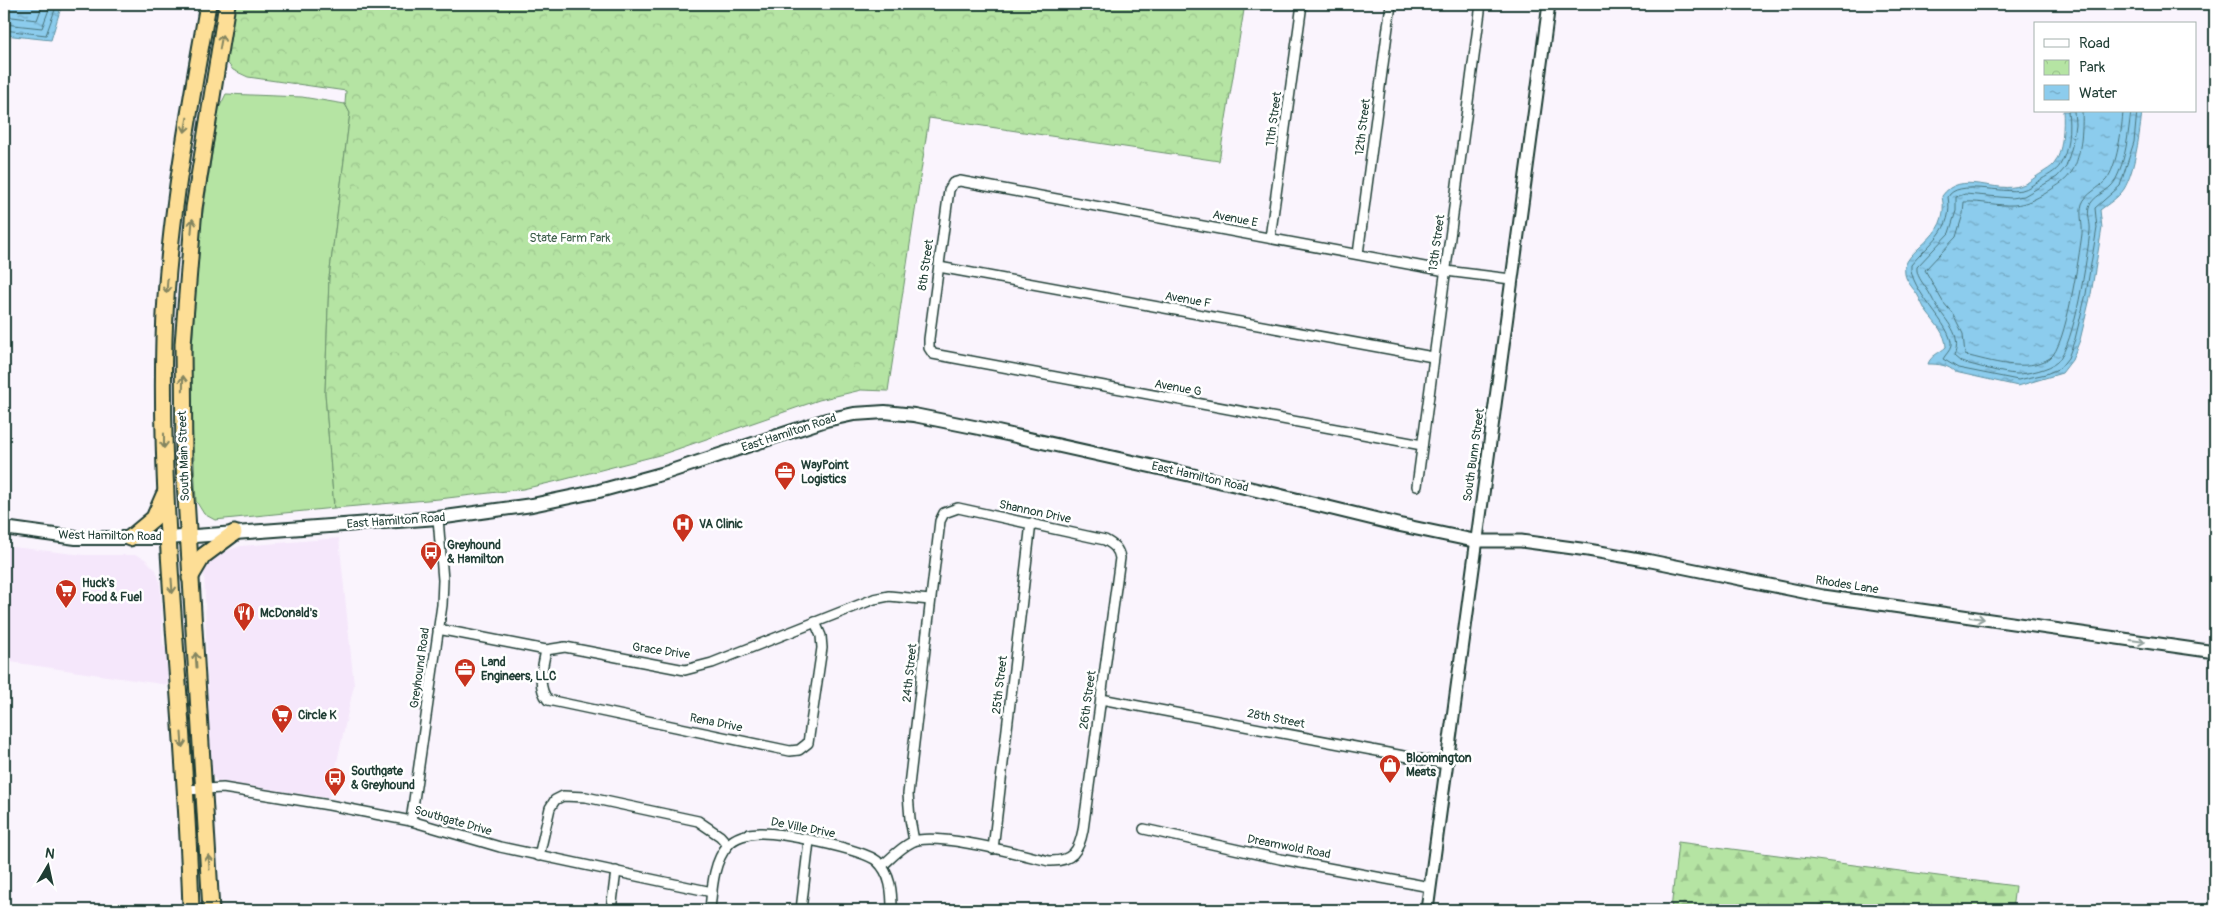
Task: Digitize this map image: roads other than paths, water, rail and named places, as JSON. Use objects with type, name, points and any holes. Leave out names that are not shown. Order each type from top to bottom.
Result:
[{"type":"highway","name":"South Main Street","points":[[191,910],[165,491],[164,340],[170,246],[185,130],[208,4]]},
{"type":"highway","name":"South Main Street","points":[[211,910],[182,418],[185,309],[194,208],[228,4]]},
{"type":"highway","points":[[130,538],[154,518],[165,491]]},
{"type":"highway","points":[[190,578],[203,556],[234,533]]},
{"type":"main road","name":"East Hamilton Road","points":[[188,537],[438,518],[532,506],[599,491],[665,473],[826,420],[854,414],[885,412],[914,415],[984,429],[1476,541]]},
{"type":"main road","name":"West Hamilton Road","points":[[4,528],[76,538],[188,537]]},
{"type":"street","name":"11th Street","points":[[1270,238],[1302,4]]},
{"type":"street","name":"12th Street","points":[[1358,254],[1392,4]]},
{"type":"street","name":"13th Street","points":[[1417,486],[1481,4]]},
{"type":"street","name":"South Bunn Street","points":[[1427,910],[1549,4]]},
{"type":"street","name":"Avenue E","points":[[954,182],[969,183],[1446,271],[1512,279]]},
{"type":"street","name":"8th Street","points":[[930,352],[929,339],[949,190],[954,182]]},
{"type":"street","name":"Avenue F","points":[[939,267],[1433,357]]},
{"type":"street","name":"Avenue G","points":[[930,352],[1103,387],[1422,445]]},
{"type":"street","name":"Shannon Drive","points":[[948,510],[958,508],[1031,523],[1105,540],[1116,546]]},
{"type":"street","name":"24th Street","points":[[914,841],[908,794],[940,521],[948,510]]},
{"type":"street","name":"Greyhound Road","points":[[410,821],[438,629],[443,580],[438,518]]},
{"type":"street","name":"25th Street","points":[[993,849],[1031,523]]},
{"type":"street","name":"Rhodes Lane","points":[[1476,541],[1521,541],[1588,550],[1785,589],[1929,612],[2215,652]]},
{"type":"street","name":"26th Street","points":[[993,849],[1049,861],[1065,859],[1073,855],[1080,845],[1120,558],[1116,546]]},
{"type":"street","name":"Grace Drive","points":[[438,629],[546,650],[565,647],[685,670],[712,663],[881,598],[906,597],[930,600]]},
{"type":"street","name":"Rena Drive","points":[[546,650],[541,685],[542,694],[548,700],[781,749],[799,750],[808,743],[822,660],[821,636],[815,622]]},
{"type":"street","name":"28th Street","points":[[1101,698],[1446,764]]},
{"type":"street","name":"Southgate Drive","points":[[184,790],[223,788],[273,795],[410,821],[471,840],[539,856],[712,892]]},
{"type":"street","points":[[539,856],[550,808],[555,800],[563,796],[586,797],[698,821],[720,836],[728,845],[718,864],[710,910]]},
{"type":"street","name":"Dreamwold Road","points":[[1144,829],[1280,859],[1430,887]]},
{"type":"street","name":"De Ville Drive","points":[[728,845],[743,836],[757,833],[785,836],[867,856],[882,866]]},
{"type":"street","points":[[801,910],[809,841]]},
{"type":"street","points":[[892,910],[892,892],[888,874],[882,866],[898,851],[914,841],[947,841],[993,849]]},
{"type":"street","points":[[611,910],[616,871]]},
{"type":"water","points":[[4,4],[62,4],[51,40],[4,35]]},
{"type":"water","points":[[2063,112],[2142,112],[2136,151],[2128,181],[2119,195],[2100,210],[2102,228],[2091,294],[2080,340],[2072,360],[2062,373],[2018,386],[1955,372],[1943,365],[1928,364],[1933,356],[1946,347],[1946,342],[1940,329],[1926,312],[1905,274],[1906,265],[1910,257],[1933,234],[1940,224],[1943,211],[1942,196],[1950,188],[1959,184],[1969,183],[2012,187],[2030,181],[2054,164],[2061,146]]},
{"type":"place","name":"WayPoint Logistics","points":[[785,491]]},
{"type":"place","name":"VA Clinic","points":[[683,543]]},
{"type":"place","name":"Greyhound & Hamilton","points":[[431,571]]},
{"type":"place","name":"Huck's Food & Fuel","points":[[66,609]]},
{"type":"place","name":"McDonald's","points":[[244,632]]},
{"type":"place","name":"Land Engineers, LLC","points":[[465,688]]},
{"type":"place","name":"Circle K","points":[[282,734]]},
{"type":"place","name":"Bloomington Meats","points":[[1390,784]]},
{"type":"place","name":"Southgate & Greyhound","points":[[335,797]]},
{"type":"park label","name":"State Farm Park","points":[[570,238]]}]
